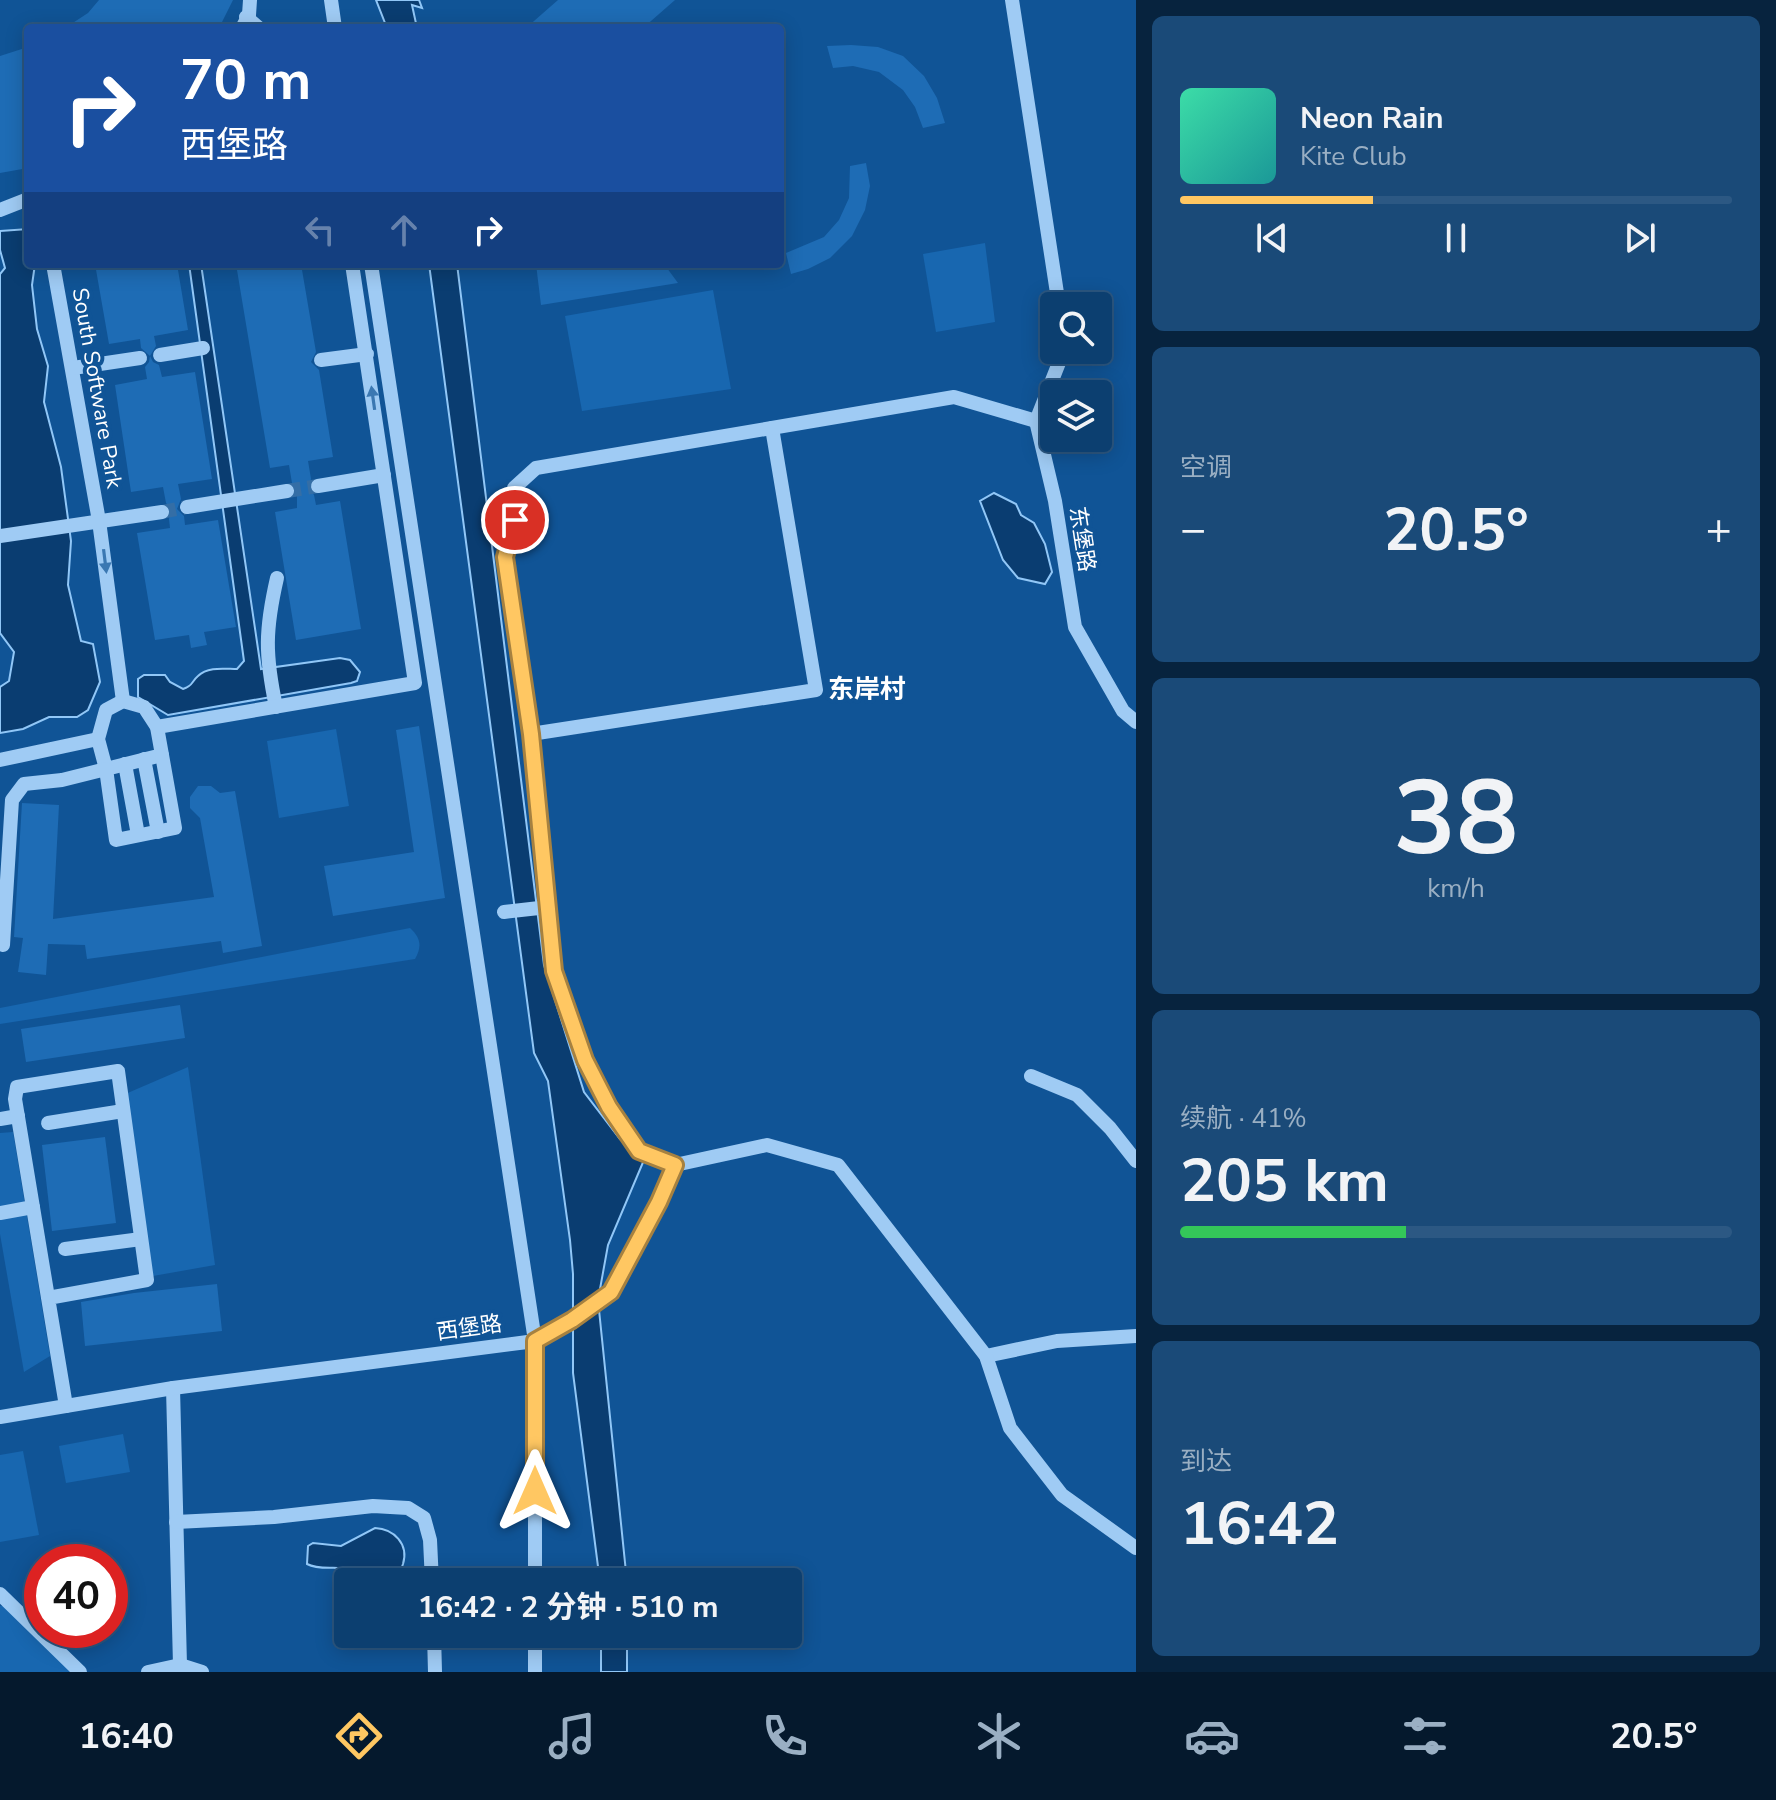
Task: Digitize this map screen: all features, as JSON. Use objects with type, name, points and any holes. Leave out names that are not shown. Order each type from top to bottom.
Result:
[{"type":"street","points":[[244,22],[249,15],[250,0]]},
{"type":"street","points":[[331,0],[334,24]]},
{"type":"street","points":[[1012,0],[1057,292]]},
{"type":"street","points":[[0,210],[24,201]]},
{"type":"street","name":"South Software Park","points":[[54,268],[99,521],[123,701]]},
{"type":"street","points":[[157,727],[275,703],[415,683],[353,268]]},
{"type":"street","points":[[372,268],[535,1341],[535,1568]]},
{"type":"street","points":[[160,355],[203,348]]},
{"type":"street","points":[[321,360],[367,354]]},
{"type":"street","points":[[73,368],[140,358]]},
{"type":"street","points":[[1058,364],[1036,421],[954,397],[536,468],[514,488],[515,520],[505,557],[531,734],[554,971],[585,1060],[609,1107],[639,1151],[675,1165],[767,1145],[838,1165],[986,1356],[1010,1428],[1062,1495],[1136,1548]]},
{"type":"street","name":"东堡路","points":[[1036,421],[1055,501],[1075,627],[1123,711],[1136,722]]},
{"type":"street","points":[[531,734],[816,690],[772,428]]},
{"type":"street","points":[[318,486],[384,475]]},
{"type":"street","points":[[187,507],[287,491]]},
{"type":"street","name":"South Software Park","points":[[99,521],[162,512]]},
{"type":"street","points":[[0,536],[99,521]]},
{"type":"street","points":[[275,703],[267,666],[270,609],[277,578]]},
{"type":"street","points":[[123,701],[144,707],[157,727],[175,828],[116,840],[106,769],[98,739],[106,710],[123,701]]},
{"type":"street","points":[[0,760],[98,739]]},
{"type":"street","points":[[3,945],[12,800],[24,784],[62,780],[162,755]]},
{"type":"street","points":[[144,759],[158,832]]},
{"type":"street","points":[[125,764],[138,835]]},
{"type":"street","points":[[0,796],[21,788]]},
{"type":"street","points":[[504,912],[548,907]]},
{"type":"street","points":[[48,1298],[147,1280],[118,1071],[17,1087],[15,1099],[18,1116],[48,1298],[66,1406]]},
{"type":"street","points":[[1031,1076],[1077,1095],[1110,1128],[1136,1161]]},
{"type":"street","points":[[48,1123],[123,1111]]},
{"type":"street","points":[[0,1119],[18,1116]]},
{"type":"street","name":"西堡路","points":[[0,1417],[173,1388],[535,1341],[608,1295],[659,1202],[675,1165]]},
{"type":"street","points":[[0,1213],[33,1207]]},
{"type":"street","points":[[65,1249],[141,1239]]},
{"type":"street","points":[[986,1356],[1057,1341],[1136,1336]]},
{"type":"street","points":[[173,1388],[180,1665]]},
{"type":"street","points":[[176,1522],[274,1517],[373,1506],[408,1508],[424,1518],[430,1540],[431,1568]]},
{"type":"street","points":[[0,1594],[80,1672]]},
{"type":"street","points":[[434,1648],[435,1672]]},
{"type":"street","points":[[535,1648],[535,1672]]},
{"type":"street","points":[[148,1672],[180,1665],[202,1672]]},
{"type":"shaded area","points":[[376,0],[419,0],[422,8],[412,5],[416,24],[385,24]]},
{"type":"shaded area","points":[[24,229],[24,268],[34,268],[32,285],[37,329],[48,366],[44,402],[61,467],[71,541],[68,585],[81,641],[93,644],[100,682],[88,710],[77,717],[49,717],[23,729],[0,733],[0,687],[9,681],[14,652],[0,633],[0,274],[5,268],[0,250],[0,231]]},
{"type":"shaded area","points":[[985,243],[995,322],[936,332],[923,254]]},
{"type":"shaded area","points":[[190,268],[202,268],[261,669],[340,658],[350,660],[360,672],[357,681],[351,683],[168,715],[138,697],[138,679],[144,675],[165,675],[170,682],[183,689],[207,671],[237,669],[244,661]]},
{"type":"shaded area","points":[[430,268],[457,268],[544,965],[584,1092],[620,1139],[644,1160],[608,1245],[598,1300],[626,1568],[598,1568],[573,1373],[570,1240],[548,1081],[534,1053]]},
{"type":"shaded area","points":[[713,290],[731,389],[582,411],[565,316]]},
{"type":"shaded area","points":[[994,493],[1016,504],[1021,515],[1034,523],[1045,544],[1052,572],[1045,584],[1018,578],[1003,560],[980,501]]},
{"type":"shaded area","points":[[336,729],[349,806],[279,818],[267,741]]},
{"type":"shaded area","points":[[410,928],[419,943],[415,959],[0,1024],[0,1008]]},
{"type":"shaded area","points":[[188,1067],[215,1265],[153,1276],[123,1095]]},
{"type":"shaded area","points":[[13,1132],[50,1356],[24,1372],[0,1234],[0,1133]]},
{"type":"shaded area","points":[[123,1434],[130,1472],[66,1483],[59,1446]]},
{"type":"shaded area","points":[[23,1451],[39,1535],[0,1542],[0,1455]]},
{"type":"shaded area","points":[[375,1528],[382,1529],[402,1544],[403,1564],[401,1568],[346,1568],[307,1564],[308,1546],[313,1543],[341,1546]]},
{"type":"shaded area","points":[[0,1606],[4,1606],[24,1626],[24,1648],[47,1648],[71,1672],[0,1672]]},
{"type":"shaded area","points":[[601,1648],[627,1648],[627,1672],[601,1672]]},
{"type":"building","points":[[99,0],[233,0],[221,24],[71,24],[88,13]]},
{"type":"building","points":[[558,0],[675,0],[648,24],[531,24]]},
{"type":"building","points":[[827,46],[878,47],[903,56],[924,76],[937,98],[945,123],[923,128],[915,107],[903,90],[879,72],[853,66],[833,68]]},
{"type":"building","points":[[24,48],[24,169],[0,173],[0,56]]},
{"type":"building","points":[[866,163],[870,186],[865,210],[852,236],[830,258],[791,274],[786,253],[824,237],[839,220],[849,198],[850,166]]},
{"type":"building","points":[[96,268],[178,268],[188,330],[154,336],[156,346],[150,356],[141,348],[140,339],[109,344]]},
{"type":"building","points":[[237,268],[302,268],[316,352],[311,362],[319,370],[333,457],[308,461],[311,479],[308,487],[316,505],[340,501],[361,629],[296,640],[275,512],[297,508],[297,489],[292,483],[289,465],[270,468]]},
{"type":"building","points":[[536,268],[667,268],[678,283],[541,305]]},
{"type":"building","points":[[150,356],[159,365],[162,377],[195,372],[212,479],[178,484],[181,499],[177,509],[184,516],[185,525],[218,520],[236,627],[204,632],[207,645],[191,648],[189,635],[155,640],[137,533],[170,528],[172,510],[166,503],[163,487],[131,492],[115,385],[147,379],[145,367]]},
{"type":"building","points":[[419,726],[445,898],[333,916],[324,866],[414,852],[396,730]]},
{"type":"building","points":[[198,786],[211,786],[220,793],[235,791],[262,946],[223,953],[221,941],[87,959],[85,945],[48,944],[46,975],[18,972],[23,938],[14,937],[22,803],[59,805],[53,919],[214,897],[200,818],[190,808],[190,797]]},
{"type":"building","points":[[180,1005],[185,1038],[26,1062],[21,1029]]},
{"type":"building","points":[[105,1137],[116,1223],[52,1231],[42,1145]]},
{"type":"building","points":[[217,1284],[222,1331],[85,1346],[81,1302]]},
{"type":"tunnel","points":[[287,491],[318,486]]},
{"type":"tunnel","points":[[162,512],[187,507]]},
{"type":"district","name":"东岸村","points":[[867,689]]},
{"type":"route","points":[[515,520],[505,557],[531,734],[554,971],[585,1060],[609,1107],[639,1151],[675,1165],[611,1292],[535,1341],[535,1491]]}]
